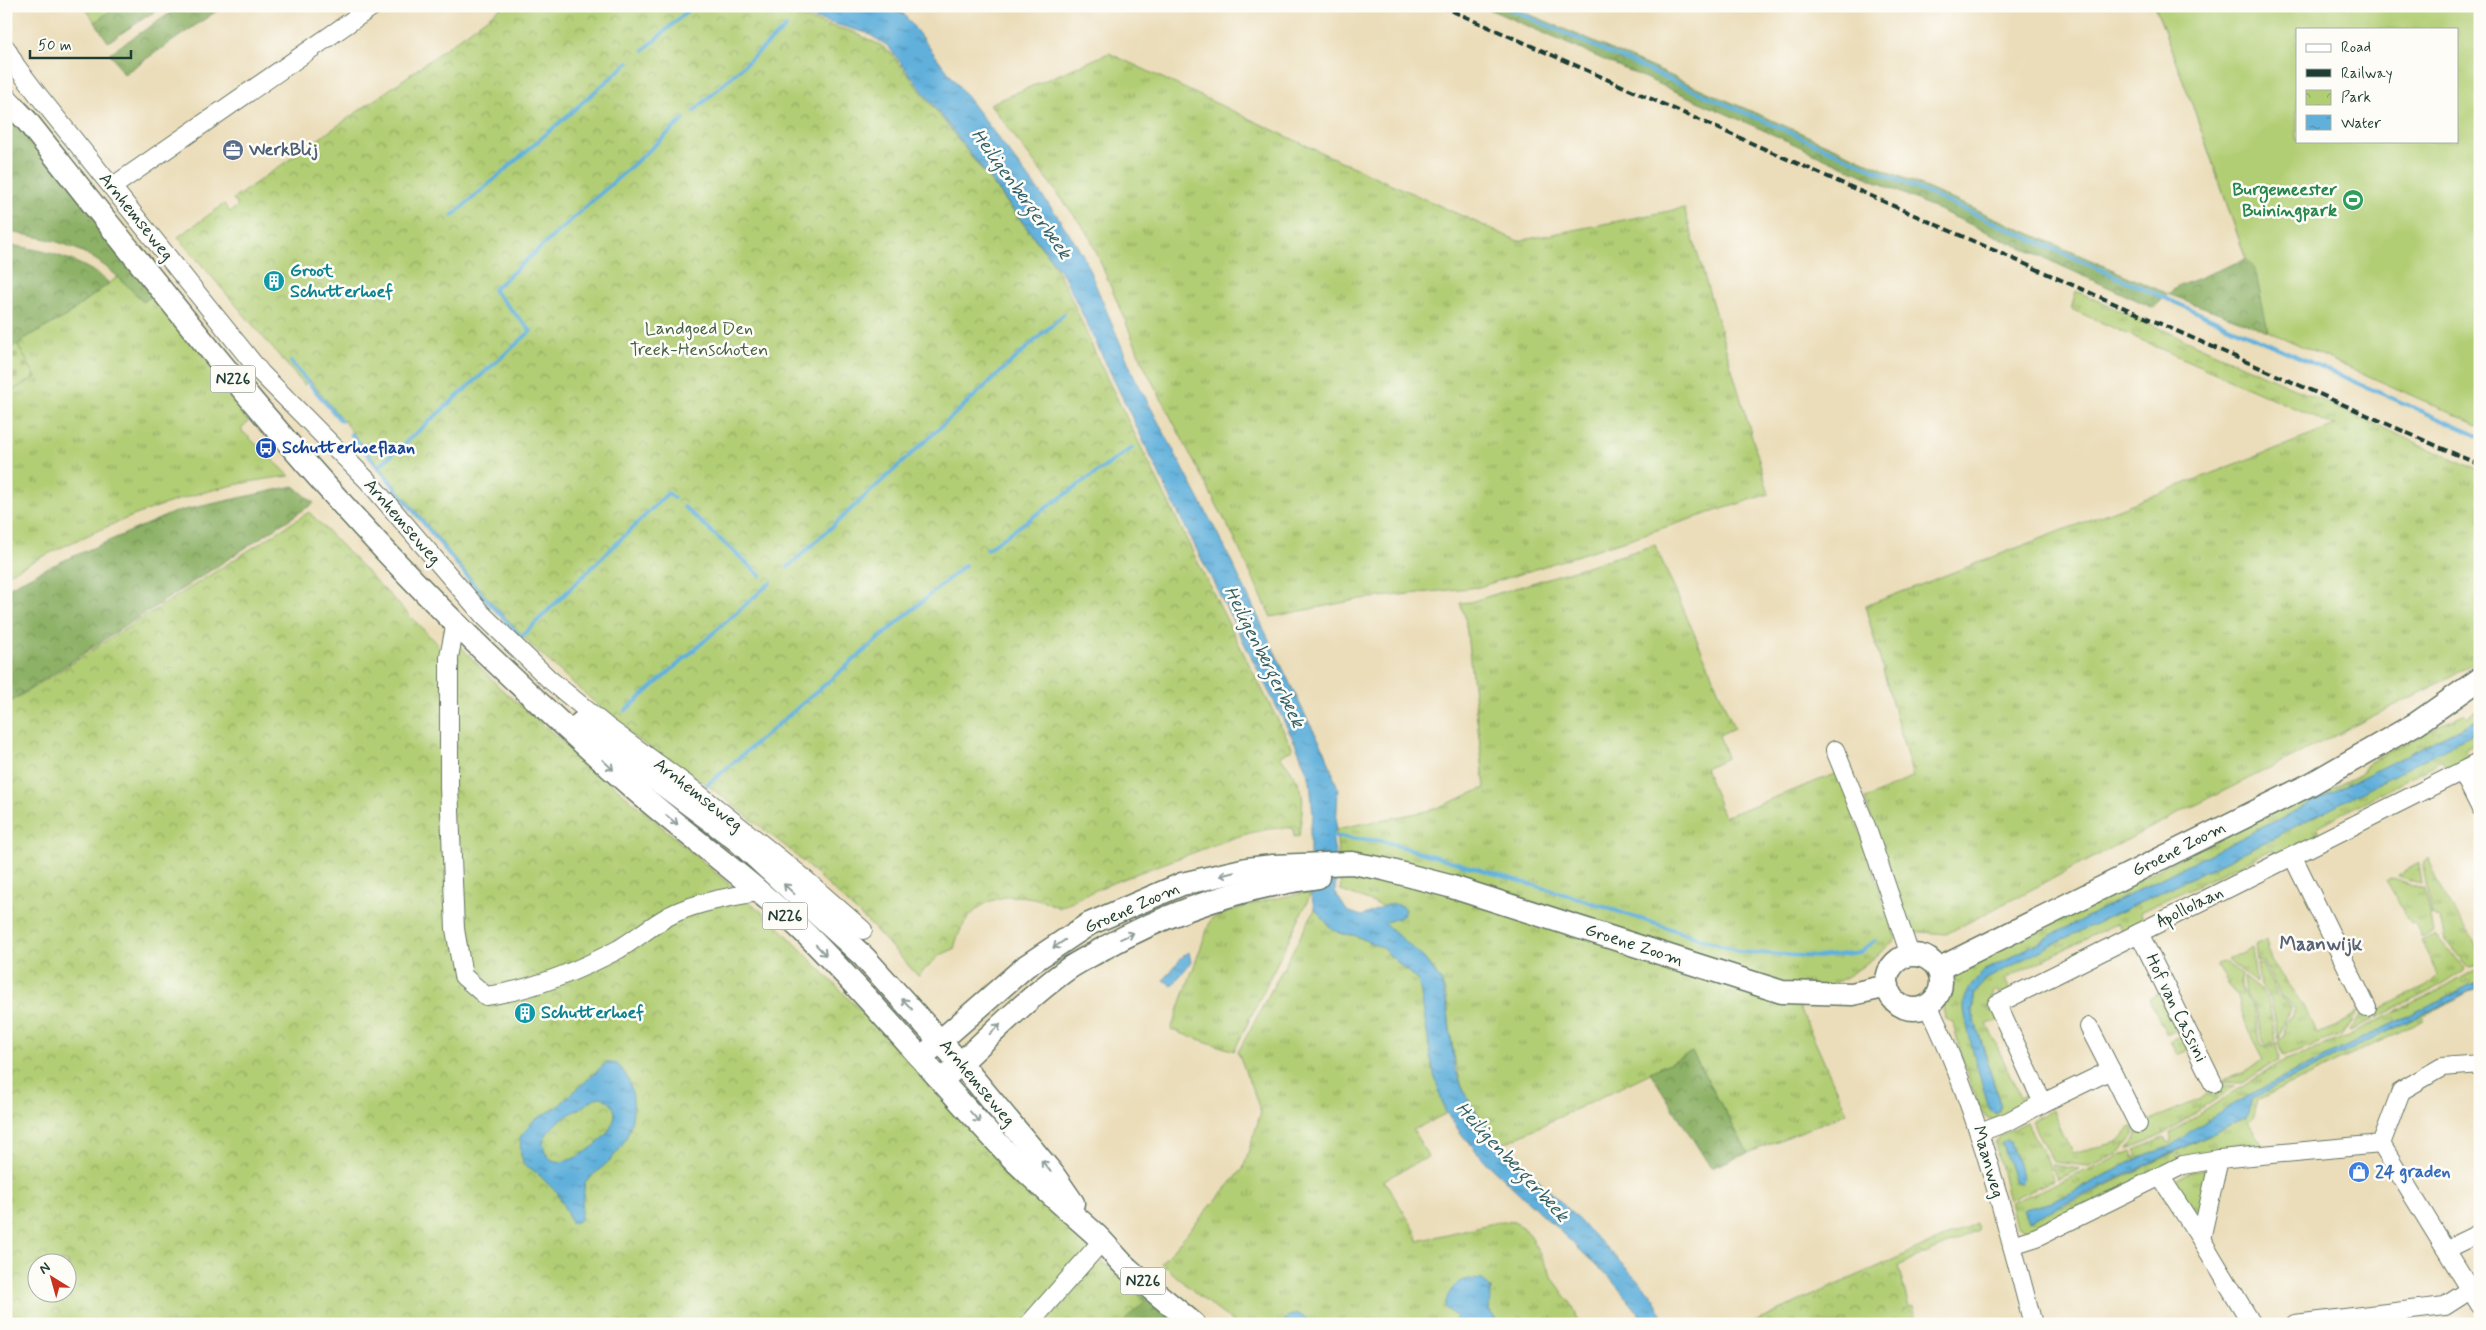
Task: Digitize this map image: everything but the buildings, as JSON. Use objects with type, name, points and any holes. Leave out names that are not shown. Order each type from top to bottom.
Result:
[{"type":"main road","name":"Arnhemseweg","points":[[6,85],[27,121]]},
{"type":"main road","name":"Arnhemseweg","points":[[6,99],[27,121],[207,348],[289,445],[368,532],[495,661],[634,789],[804,932],[922,1057],[1011,1156],[1123,1264],[1194,1324]]},
{"type":"main road","name":"Arnhemseweg","points":[[495,661],[660,781],[738,841],[864,957],[941,1039],[1053,1174],[1098,1238]]},
{"type":"main road","name":"Groene Zoom","points":[[1938,969],[2311,784],[2417,723],[2480,679]]},
{"type":"main road","name":"Groene Zoom","points":[[2417,723],[2458,709],[2480,697]]},
{"type":"main road","name":"Groene Zoom","points":[[922,1057],[1026,966],[1089,924],[1182,884],[1247,869],[1274,874],[1352,868],[1384,869],[1449,886],[1782,992],[1852,994],[1888,986]]},
{"type":"main road","name":"Groene Zoom","points":[[943,1080],[1023,1004],[1066,970],[1120,939],[1198,904],[1274,874]]},
{"type":"main road","points":[[1910,955],[1927,958],[1938,969],[1941,983],[1939,992],[1928,1005],[1916,1009],[1903,1006],[1893,998],[1888,986],[1888,974],[1898,960],[1910,955]]},
{"type":"street","points":[[112,187],[373,6]]},
{"type":"street","name":"Arnhemseweg","points":[[6,48],[16,66],[261,373],[368,481],[483,616],[556,685],[606,726],[694,790],[799,874],[863,930]]},
{"type":"street","points":[[456,622],[449,657],[450,787],[455,930],[463,976],[486,996],[515,992],[579,968],[619,949],[675,913],[696,905],[758,892]]},
{"type":"street","points":[[1835,750],[1866,826],[1910,955]]},
{"type":"street","name":"Apollolaan","points":[[2043,1103],[1997,1004],[2480,762]]},
{"type":"street","points":[[2462,771],[2480,807]]},
{"type":"street","points":[[2293,856],[2366,1008]]},
{"type":"street","name":"Hof van Cassini","points":[[2139,933],[2213,1083]]},
{"type":"street","name":"Maanweg","points":[[1928,1005],[1951,1055],[1980,1132],[2033,1324]]},
{"type":"street","points":[[2089,1027],[2138,1124]]},
{"type":"street","points":[[2381,1144],[2401,1092],[2442,1067],[2480,1064]]},
{"type":"street","points":[[1980,1132],[2009,1121],[2111,1070]]},
{"type":"street","points":[[2012,1245],[2037,1237],[2184,1165],[2218,1159],[2381,1144]]},
{"type":"street","points":[[2381,1144],[2480,1305]]},
{"type":"street","points":[[2201,1239],[2218,1159]]},
{"type":"street","points":[[2160,1176],[2201,1239],[2252,1324]]},
{"type":"street","points":[[2447,1249],[2480,1233]]},
{"type":"street","points":[[1029,1324],[1098,1238]]},
{"type":"street","points":[[2295,1324],[2445,1306],[2470,1290]]},
{"type":"green space","points":[[84,6],[117,6],[95,22]]},
{"type":"green space","points":[[117,6],[163,6],[108,42],[95,22]]},
{"type":"green space","points":[[181,6],[224,6],[124,74],[110,53]]},
{"type":"green space","name":"Landgoed Den Treek-Henschoten","points":[[503,6],[761,6],[853,32],[882,46],[892,54],[1058,271],[1106,376],[1293,749],[1280,756],[1300,785],[1302,793],[1303,801],[1299,836],[1294,837],[1293,828],[1278,828],[1235,837],[1088,893],[1059,908],[1043,901],[1026,897],[1010,896],[995,900],[981,906],[969,917],[960,931],[954,949],[940,955],[918,976],[873,927],[789,849],[710,787],[632,736],[532,646],[477,586],[310,380],[304,385],[178,237],[224,204],[230,212],[238,206],[233,199],[400,82]]},
{"type":"green space","points":[[1482,6],[1509,6],[1555,25],[2168,294],[2154,308],[1772,134]]},
{"type":"green space","points":[[2155,6],[2241,148],[2255,270],[2268,331],[2168,294],[2179,286],[2246,259],[2195,112]]},
{"type":"green space","name":"Burgemeester Buiningpark","points":[[2155,6],[2480,6],[2480,426],[2268,331],[2255,269],[2246,259],[2195,112]]},
{"type":"green space","points":[[1109,53],[1318,151],[1518,241],[1684,208],[1769,494],[1479,587],[1361,599],[1271,617],[1234,538],[1145,368],[1089,235],[990,104]]},
{"type":"green space","points":[[6,105],[156,293],[143,302],[112,272],[82,252],[49,240],[6,232]]},
{"type":"green space","points":[[6,245],[61,256],[87,268],[109,283],[63,318],[27,337],[18,346],[6,351]]},
{"type":"green space","points":[[119,276],[143,302],[156,293],[211,364],[248,422],[241,430],[290,476],[252,481],[215,490],[144,512],[75,541],[6,575],[6,394],[36,377],[18,346],[27,337],[63,318]]},
{"type":"green space","points":[[2076,291],[2480,471],[2480,659],[2451,677],[2150,828],[1946,934],[1909,931],[1865,799],[1913,777],[1865,606],[2335,426],[2071,309]]},
{"type":"green space","points":[[17,344],[36,377],[6,394],[6,351]]},
{"type":"green space","points":[[294,486],[314,503],[6,704],[6,589],[49,567],[175,512]]},
{"type":"green space","points":[[309,512],[443,650],[444,629],[500,688],[779,927],[955,1108],[1065,1226],[1145,1301],[1121,1324],[6,1324],[6,705]]},
{"type":"green space","points":[[1655,545],[1734,728],[1719,735],[1727,758],[1705,768],[1724,817],[1840,772],[1896,939],[1868,963],[1799,1006],[1847,1113],[1748,1153],[1692,1053],[1503,1144],[1479,1116],[1464,1091],[1456,1064],[1443,985],[1435,971],[1422,957],[1385,927],[1384,923],[1398,917],[1393,903],[1385,907],[1341,891],[1336,829],[1432,810],[1485,788],[1465,617],[1460,603],[1470,602]]},
{"type":"green space","points":[[2480,709],[2480,718],[2138,890],[1984,971],[1970,989],[1964,1005],[1964,1011],[1990,1110],[1997,1114],[2000,1112],[2001,1107],[1972,1010],[1975,993],[1985,980],[2053,944],[2269,840],[2480,730],[2480,741],[2465,749],[2472,762],[2448,773],[2442,760],[2317,827],[2323,840],[2279,862],[2273,849],[2140,912],[2146,925],[2124,936],[2117,923],[2005,979],[2010,991],[2002,996],[1996,990],[1988,1010],[1996,1011],[1999,1020],[1987,1024],[2020,1097],[2031,1092],[2032,1096],[2026,1105],[2001,1118],[1990,1118],[1982,1112],[1967,1073],[1953,1022],[1945,1019],[1942,1000],[1951,979],[1996,950],[2302,797],[2327,791],[2361,774],[2369,762],[2465,713],[2468,717]]},
{"type":"green space","points":[[2428,858],[2440,888],[2471,934],[2479,953],[2480,963],[2471,967],[2467,966],[2445,940],[2440,919],[2431,915],[2423,865],[2424,861]]},
{"type":"green space","points":[[2419,863],[2422,884],[2398,876],[2398,875]]},
{"type":"green space","points":[[2393,878],[2424,889],[2433,932],[2422,938],[2414,923],[2411,924],[2386,881]]},
{"type":"green space","points":[[1310,892],[1310,896],[1234,1051],[1171,1030],[1211,919],[1260,902]]},
{"type":"green space","points":[[1315,909],[1332,929],[1342,934],[1354,935],[1382,948],[1420,982],[1433,1071],[1447,1113],[1413,1130],[1428,1157],[1384,1180],[1416,1232],[1418,1241],[1502,1221],[1514,1222],[1522,1227],[1530,1236],[1554,1280],[1572,1305],[1580,1324],[1498,1323],[1489,1310],[1491,1289],[1446,1308],[1456,1316],[1452,1324],[1311,1324],[1300,1316],[1293,1315],[1283,1324],[1236,1324],[1204,1300],[1161,1263],[1243,1169],[1261,1112],[1238,1052]]},
{"type":"green space","points":[[2435,935],[2465,968],[2464,971],[2444,984],[2377,1018],[2370,1005],[2373,1004],[2377,1011],[2428,985],[2438,975],[2421,941]]},
{"type":"green space","points":[[2266,941],[2271,961],[2305,1008],[2316,1034],[2338,1026],[2360,1010],[2341,1035],[2283,1056],[2279,1041],[2284,1036],[2286,1020],[2293,1015],[2295,1008],[2281,996],[2263,962],[2257,961],[2255,946]]},
{"type":"green space","points":[[2252,948],[2256,982],[2256,983],[2227,960]]},
{"type":"green space","points":[[2223,962],[2241,975],[2240,985],[2254,1010],[2261,1045],[2269,1048],[2277,1042],[2278,1060],[2242,1083],[2216,1082],[2244,1073],[2263,1059],[2248,1030],[2237,997],[2216,964]]},
{"type":"green space","points":[[2257,963],[2262,964],[2277,994],[2292,1008],[2285,1018],[2279,1039],[2270,997],[2260,986]]},
{"type":"green space","points":[[2480,967],[2480,980],[2249,1095],[2172,1146],[2143,1156],[2053,1202],[2025,1209],[2063,1207],[2246,1117],[2253,1098],[2480,986],[2423,1016],[2424,1020],[2257,1101],[2252,1119],[2247,1122],[2265,1149],[2182,1158],[2179,1153],[2177,1155],[2180,1160],[2027,1235],[2027,1231],[2016,1225],[2010,1203],[2132,1151],[2135,1157],[2138,1155],[2135,1150],[2163,1138],[2170,1143],[2172,1142],[2170,1133],[2281,1062],[2348,1036],[2446,987]]},
{"type":"green space","points":[[2243,977],[2267,996],[2276,1040],[2271,1045],[2266,1046],[2263,1042],[2258,1016],[2245,995]]},
{"type":"green space","points":[[2160,993],[2178,1029],[2167,1035],[2149,999]]},
{"type":"green space","points":[[2367,1007],[2373,1020],[2350,1031],[2349,1030]]},
{"type":"green space","points":[[2181,1037],[2188,1050],[2177,1055],[2170,1041]]},
{"type":"green space","points":[[1692,1052],[1748,1153],[1711,1168],[1650,1072]]},
{"type":"green space","points":[[2211,1084],[2236,1086],[2162,1135],[2128,1149],[2137,1135],[2136,1126],[2201,1099],[2208,1093],[2206,1087],[2208,1086],[2213,1096],[2216,1095]]},
{"type":"green space","points":[[2052,1110],[2072,1153],[2118,1142],[2131,1127],[2134,1127],[2134,1134],[2120,1153],[2089,1166],[2053,1162],[2031,1121]]},
{"type":"green space","points":[[2026,1122],[2047,1160],[2053,1180],[2009,1200],[1995,1144],[2000,1135]],"holes":[[[2006,1140],[2010,1142],[2023,1178],[2020,1183],[2015,1182],[2002,1144]]]},
{"type":"green space","points":[[2052,1165],[2080,1169],[2057,1179]]},
{"type":"green space","points":[[2210,1169],[2200,1222],[2173,1182],[2191,1170]]},
{"type":"green space","points":[[1976,1223],[1978,1231],[1898,1266],[1909,1307],[1913,1306],[1918,1324],[1748,1324]]},
{"type":"green space","points":[[1140,1288],[1177,1324],[1119,1324],[1114,1319]]},
{"type":"water","name":"Heiligenbergerbeek","points":[[770,6],[874,6],[903,13],[1056,214],[1083,255],[1134,376],[1224,546],[1307,719],[1325,751],[1338,789],[1336,829],[1332,836],[1336,858],[1335,892],[1347,911],[1362,916],[1379,908],[1395,904],[1405,909],[1403,916],[1384,923],[1423,957],[1441,981],[1447,1007],[1455,1069],[1466,1096],[1476,1112],[1493,1134],[1648,1290],[1656,1301],[1665,1324],[1642,1324],[1638,1312],[1609,1277],[1489,1165],[1463,1136],[1445,1111],[1433,1071],[1419,982],[1382,948],[1354,935],[1342,934],[1332,929],[1315,909],[1310,892],[1310,827],[1313,816],[1310,780],[1298,749],[1172,501],[1064,276],[888,46],[867,33]]},
{"type":"water","points":[[2480,718],[2480,730],[2269,840],[2053,944],[1985,980],[1974,996],[1972,1012],[2001,1107],[1998,1113],[1991,1112],[1974,1057],[1964,1011],[1964,1003],[1969,990],[1984,971],[2138,890]]},
{"type":"water","points":[[1189,952],[1191,962],[1172,986],[1164,980],[1182,957]]},
{"type":"water","points":[[2480,980],[2480,986],[2253,1098],[2246,1117],[2030,1221],[2026,1218],[2023,1210],[2053,1202],[2143,1156],[2172,1146],[2192,1130],[2249,1095]]},
{"type":"water","points":[[607,1062],[617,1064],[624,1072],[632,1093],[633,1115],[626,1137],[613,1157],[585,1182],[580,1220],[574,1223],[571,1222],[558,1194],[537,1173],[524,1164],[521,1156],[520,1137],[533,1121],[557,1107]],"holes":[[[601,1097],[612,1105],[615,1116],[611,1127],[591,1149],[565,1161],[555,1161],[548,1156],[543,1142],[547,1134],[558,1122],[595,1098]]]},
{"type":"water","points":[[2006,1140],[2010,1142],[2023,1178],[2020,1183],[2015,1182],[2002,1144]]},
{"type":"water","points":[[1469,1279],[1483,1280],[1491,1289],[1489,1310],[1498,1323],[1505,1324],[1452,1324],[1456,1316],[1445,1308],[1447,1298],[1459,1282]]},
{"type":"water","points":[[1297,1314],[1305,1317],[1311,1324],[1283,1324],[1289,1316]]},
{"type":"waterway","points":[[644,50],[693,6]]},
{"type":"waterway","points":[[1503,6],[2480,437]]},
{"type":"waterway","points":[[694,111],[786,27]]},
{"type":"waterway","points":[[452,216],[629,62]]},
{"type":"waterway","points":[[378,467],[531,331],[493,290],[684,119]]},
{"type":"waterway","points":[[788,567],[1064,314]]},
{"type":"waterway","points":[[291,362],[341,421]]},
{"type":"waterway","points":[[351,434],[483,596],[521,637],[668,493],[674,498]]},
{"type":"waterway","points":[[987,549],[1132,448]]},
{"type":"waterway","points":[[684,507],[761,576]]},
{"type":"waterway","points":[[707,785],[965,565]]},
{"type":"waterway","points":[[625,711],[770,583]]},
{"type":"waterway","points":[[1328,836],[1382,841],[1571,896],[1741,952],[1818,957],[1861,952],[1875,941]]},
{"type":"railway","points":[[1441,6],[2480,465]]},
{"type":"place","name":"WerkBlij","points":[[233,150]]},
{"type":"place","name":"Burgemeester Buiningpark","points":[[2353,200]]},
{"type":"place","name":"Groot Schutterhoef","points":[[274,281]]},
{"type":"place","name":"Schutterhoeflaan","points":[[266,448]]},
{"type":"place","name":"Schutterhoef","points":[[525,1013]]},
{"type":"place","name":"24 graden","points":[[2359,1172]]},
{"type":"district","name":"Maanwijk","points":[[2321,944]]}]
